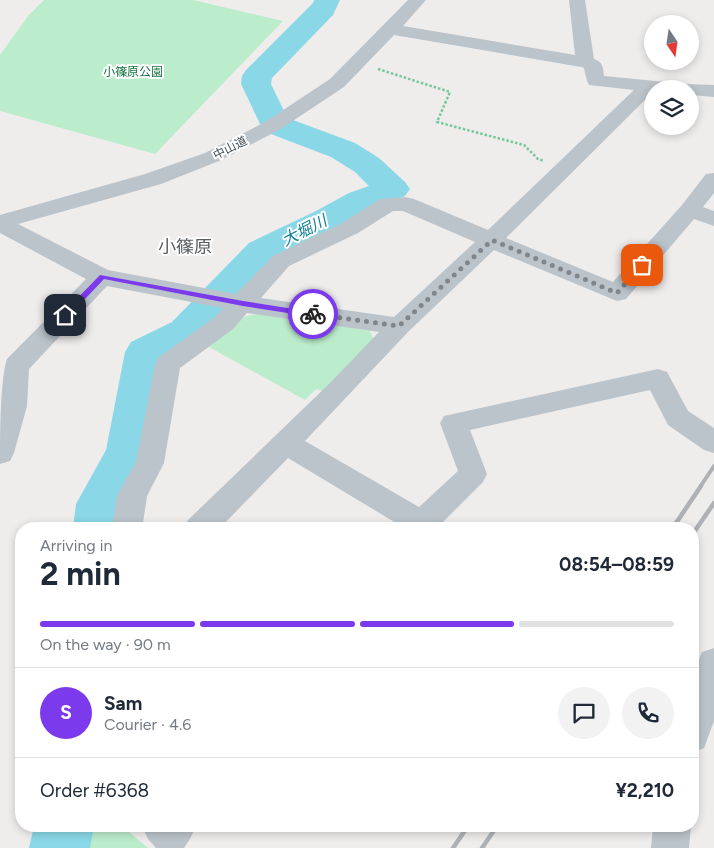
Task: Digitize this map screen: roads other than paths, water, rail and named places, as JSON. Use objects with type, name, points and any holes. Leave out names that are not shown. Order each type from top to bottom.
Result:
[{"type":"street","name":"中山道","points":[[0,223],[153,179],[212,157],[276,123],[337,83],[418,0]]},
{"type":"street","points":[[577,0],[585,62]]},
{"type":"street","points":[[391,29],[585,62],[593,65],[596,82],[644,86]]},
{"type":"street","points":[[699,90],[714,91]]},
{"type":"street","points":[[207,522],[399,326],[492,240],[644,91]]},
{"type":"street","points":[[128,522],[132,495],[150,463],[168,364],[224,323],[236,303],[281,261],[350,228],[388,204],[406,204],[617,293],[690,210],[714,178]]},
{"type":"street","points":[[690,210],[714,219]]},
{"type":"street","points":[[0,223],[102,277],[236,303],[399,326]]},
{"type":"street","points":[[0,453],[13,406],[16,366],[102,277]]},
{"type":"street","points":[[424,522],[472,474],[454,423],[658,379],[678,418],[714,442]]},
{"type":"street","points":[[285,443],[413,522]]},
{"type":"street","points":[[699,713],[714,663]]},
{"type":"street","points":[[670,848],[671,832]]},
{"type":"waterway","name":"大堀川","points":[[98,522],[99,504],[128,452],[145,352],[186,332],[262,251],[329,219],[361,200],[393,189],[367,165],[343,150],[282,127],[271,117],[256,84],[257,76],[323,9],[327,0]]},
{"type":"waterway","name":"大堀川","points":[[59,848],[63,832]]},
{"type":"railway","points":[[700,487],[714,466]]},
{"type":"railway","points":[[677,522],[701,486]]},
{"type":"railway","points":[[699,525],[714,503]]},
{"type":"railway","points":[[453,848],[464,832]]},
{"type":"railway","points":[[482,848],[493,832]]},
{"type":"district","name":"小篠原","points":[[185,247]]},
{"type":"park label","name":"小篠原公園","points":[[133,72]]}]
